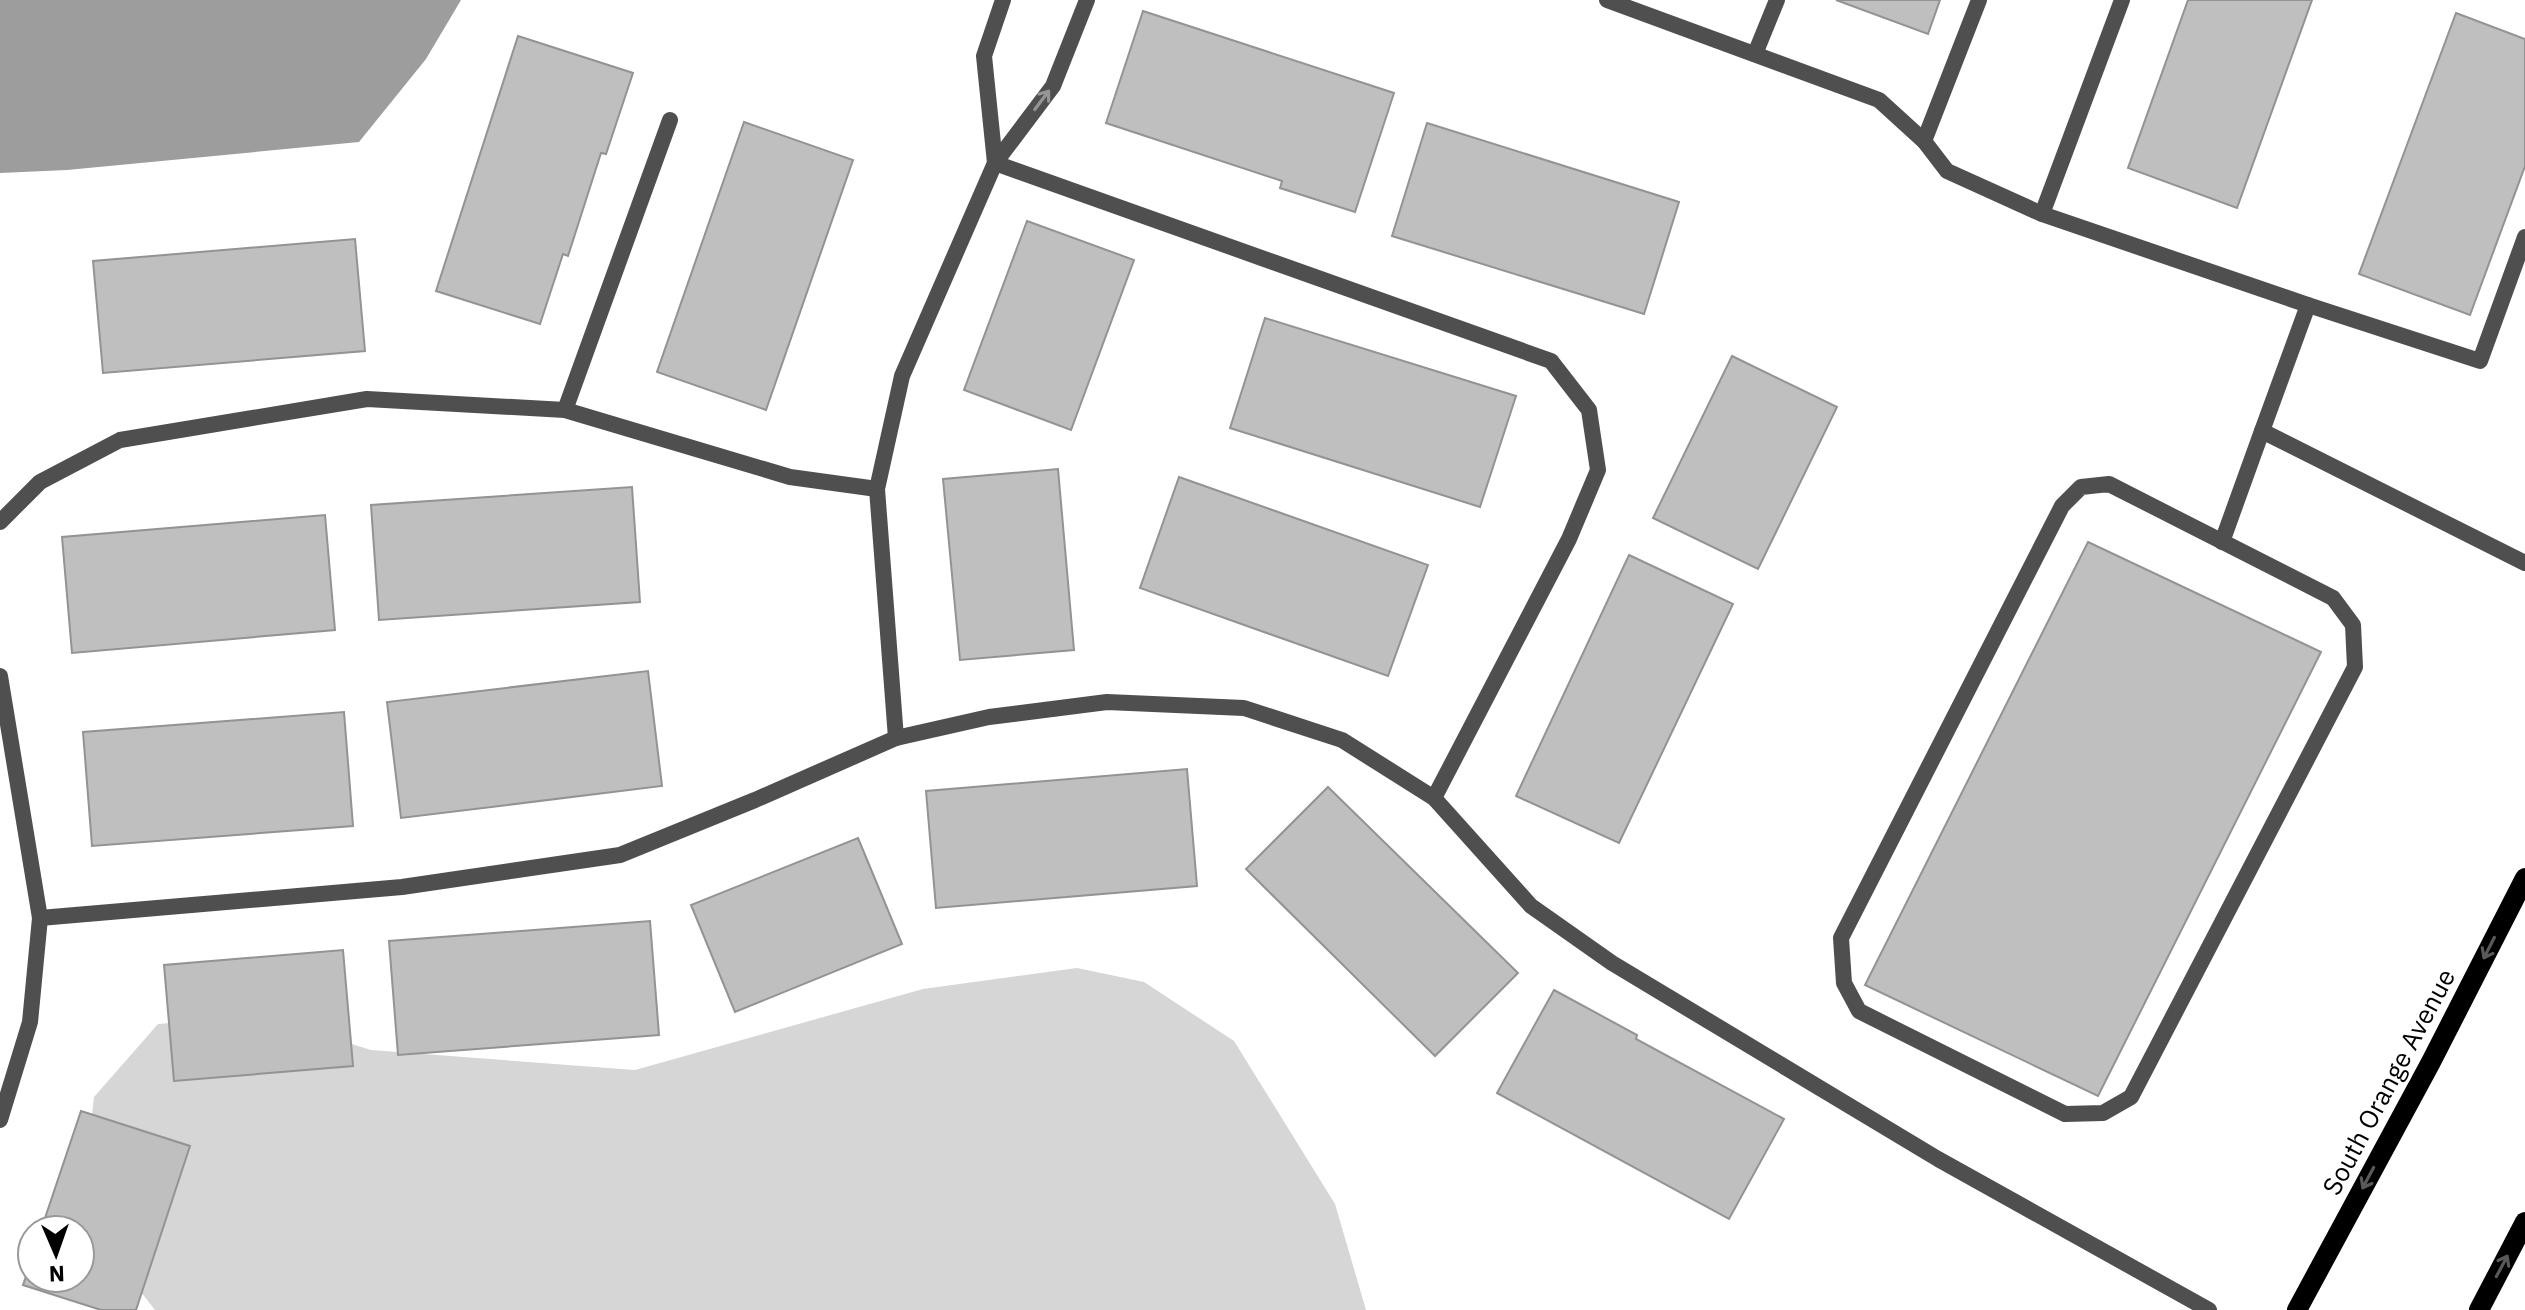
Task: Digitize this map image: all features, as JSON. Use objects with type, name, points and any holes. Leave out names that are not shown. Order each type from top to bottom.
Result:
[{"type":"main road","name":"South Orange Avenue","points":[[2297,1310],[2431,1062],[2525,878]]},
{"type":"main road","points":[[2479,1310],[2525,1222]]},
{"type":"lane","points":[[995,163],[984,56],[1003,0]]},
{"type":"lane","points":[[896,738],[877,489],[902,376],[995,163],[1053,86],[1087,0]]},
{"type":"lane","points":[[1607,0],[1879,100],[1924,141],[1947,171],[2042,214],[2480,361],[2525,237]]},
{"type":"lane","points":[[1755,54],[1777,0]]},
{"type":"lane","points":[[1924,141],[1979,0]]},
{"type":"lane","points":[[2042,214],[2122,0]]},
{"type":"lane","points":[[565,410],[670,120]]},
{"type":"lane","points":[[995,163],[1551,361],[1589,410],[1598,470],[1569,539],[1434,798]]},
{"type":"lane","points":[[2222,542],[2308,305]]},
{"type":"lane","points":[[0,522],[40,482],[120,440],[367,399],[565,410],[790,477],[877,489]]},
{"type":"lane","points":[[2262,431],[2525,563]]},
{"type":"lane","points":[[2109,484],[2222,542],[2333,598],[2353,625],[2355,667],[2131,1097],[2103,1113],[2065,1114],[1859,1011],[1844,983],[1841,938],[2062,506],[2081,487],[2109,484]]},
{"type":"lane","points":[[0,676],[40,918],[30,1022],[0,1120]]},
{"type":"lane","points":[[40,918],[402,887],[620,855],[896,738],[989,717],[1107,702],[1244,708],[1342,740],[1434,798],[1531,906],[1612,963],[1938,1159],[2209,1310]]},
{"type":"shaded area","points":[[0,0],[461,0],[426,59],[359,142],[67,170],[0,173]]},
{"type":"shaded area","points":[[1077,968],[1144,982],[1234,1041],[1335,1204],[1366,1310],[155,1310],[134,1283],[84,1185],[94,1097],[158,1024],[262,1016],[371,1050],[635,1070],[923,989]]},
{"type":"building","points":[[1836,0],[1940,0],[1928,34]]},
{"type":"building","points":[[2188,0],[2312,0],[2237,208],[2128,168]]},
{"type":"building","points":[[1143,11],[1394,93],[1355,212],[1280,188],[1282,181],[1106,123]]},
{"type":"building","points":[[2456,13],[2525,39],[2525,166],[2470,315],[2359,274]]},
{"type":"building","points":[[518,36],[633,73],[606,154],[601,153],[568,256],[563,254],[540,324],[436,291]]},
{"type":"building","points":[[744,122],[853,160],[766,410],[657,372]]},
{"type":"building","points":[[1427,123],[1679,202],[1644,314],[1392,236]]},
{"type":"building","points":[[1027,221],[1134,260],[1071,430],[964,390]]},
{"type":"building","points":[[355,239],[365,351],[103,373],[93,261]]},
{"type":"building","points":[[1265,318],[1516,396],[1480,507],[1230,428]]},
{"type":"building","points":[[1732,356],[1837,407],[1758,569],[1653,518]]},
{"type":"building","points":[[1058,469],[1074,650],[960,660],[943,479]]},
{"type":"building","points":[[1179,477],[1428,565],[1388,676],[1140,588]]},
{"type":"building","points":[[632,487],[640,602],[379,620],[371,505]]},
{"type":"building","points":[[325,515],[335,630],[72,653],[62,537]]},
{"type":"building","points":[[2088,542],[2321,652],[2098,1096],[1865,985]]},
{"type":"building","points":[[1629,555],[1733,604],[1619,843],[1516,796]]},
{"type":"building","points":[[648,671],[662,786],[401,818],[387,702]]},
{"type":"building","points":[[344,712],[353,826],[92,846],[83,732]]},
{"type":"building","points":[[1187,769],[1197,886],[936,908],[926,791]]},
{"type":"building","points":[[1328,787],[1518,973],[1435,1056],[1246,869]]},
{"type":"building","points":[[858,838],[902,944],[735,1012],[691,905]]},
{"type":"building","points":[[650,921],[659,1035],[398,1055],[389,941]]},
{"type":"building","points":[[343,950],[353,1066],[174,1081],[164,965]]},
{"type":"building","points":[[1554,990],[1637,1035],[1636,1039],[1784,1119],[1729,1219],[1497,1093]]},
{"type":"building","points":[[81,1111],[190,1146],[136,1310],[101,1310],[51,1294],[96,1294],[96,1214],[46,1214]]}]
